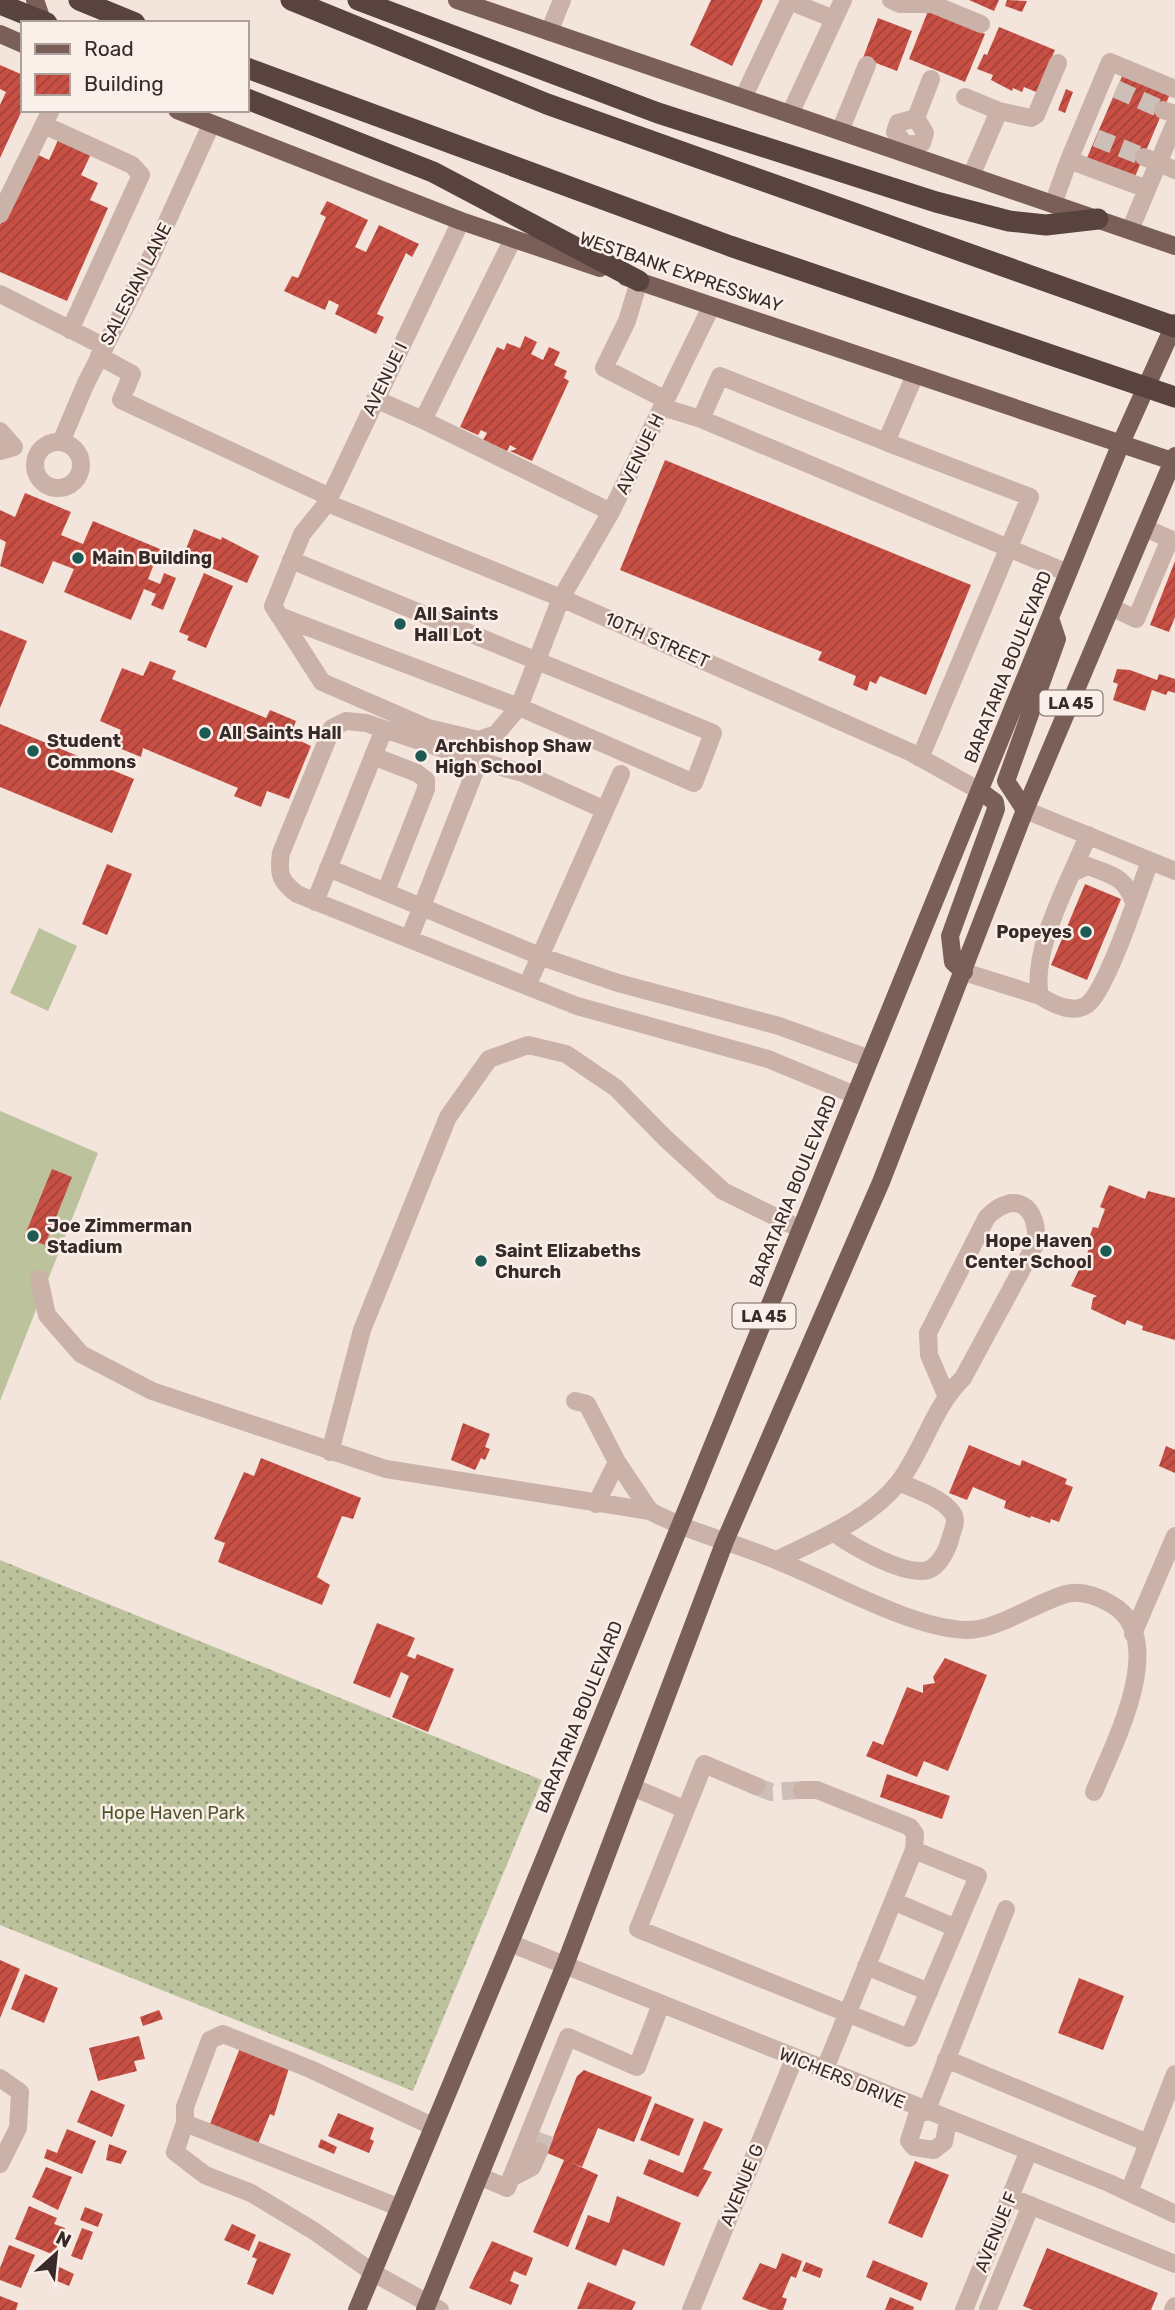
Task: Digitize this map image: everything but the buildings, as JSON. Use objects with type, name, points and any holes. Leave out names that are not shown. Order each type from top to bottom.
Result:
[{"type":"highway","points":[[79,0],[130,21]]},
{"type":"highway","points":[[291,0],[547,104],[1175,325]]},
{"type":"highway","points":[[358,0],[658,113],[936,202],[1009,221],[1046,225],[1098,219]]},
{"type":"highway","points":[[0,5],[40,21]]},
{"type":"highway","points":[[248,68],[730,246],[1175,397]]},
{"type":"highway","points":[[248,99],[433,172],[639,281]]},
{"type":"main road","points":[[35,0],[44,21]]},
{"type":"main road","points":[[457,0],[841,131],[905,149],[971,176],[1175,246]]},
{"type":"main road","points":[[0,34],[21,43]]},
{"type":"main road","name":"WESTBANK EXPRESSWAY","points":[[182,112],[461,221],[1174,460]]},
{"type":"main road","name":"BARATARIA BOULEVARD","points":[[357,2310],[510,1943],[1121,443],[1175,325]]},
{"type":"main road","name":"LA 45","points":[[430,2308],[479,2176],[565,1965],[725,1541],[881,1182],[1026,810],[1174,460]]},
{"type":"main road","points":[[1026,810],[1006,780],[1057,639],[1050,618]]},
{"type":"main road","points":[[964,972],[953,962],[950,936],[996,810],[995,802],[980,791]]},
{"type":"street","points":[[549,32],[562,0]]},
{"type":"street","points":[[790,114],[843,0]]},
{"type":"street","points":[[891,0],[901,4],[932,4],[982,24]]},
{"type":"street","points":[[743,98],[789,1],[834,19]]},
{"type":"street","points":[[1053,204],[1069,160],[1088,135],[1109,87],[1110,62],[1175,89]]},
{"type":"street","points":[[965,97],[1025,119],[1036,115],[1058,63]]},
{"type":"street","points":[[841,131],[867,65]]},
{"type":"street","points":[[905,149],[922,143],[925,133],[916,118],[931,79]]},
{"type":"street","points":[[971,176],[999,111]]},
{"type":"street","points":[[1130,230],[1159,163],[1171,116]]},
{"type":"street","points":[[0,214],[48,117],[132,165],[141,175],[70,330]]},
{"type":"street","name":"SALESIAN LANE","points":[[61,442],[102,352],[150,259],[211,125]]},
{"type":"street","points":[[1069,160],[1147,189]]},
{"type":"street","name":"AVENUE I","points":[[279,617],[272,606],[302,534],[328,500],[461,221]]},
{"type":"street","points":[[423,420],[513,239]]},
{"type":"street","points":[[639,281],[627,321],[604,368],[664,403],[1068,573]]},
{"type":"street","points":[[0,294],[70,330],[102,352]]},
{"type":"street","name":"AVENUE H","points":[[519,708],[561,598],[611,512],[711,307]]},
{"type":"street","name":"10TH STREET","points":[[102,352],[132,374],[121,400],[328,500],[561,598],[920,758],[980,791]]},
{"type":"street","points":[[886,442],[915,375]]},
{"type":"street","points":[[701,419],[720,376],[1030,497],[920,758]]},
{"type":"street","points":[[375,398],[611,512]]},
{"type":"street","points":[[0,431],[7,449],[38,453]]},
{"type":"street","points":[[61,442],[73,448],[81,462],[78,477],[65,487],[57,488],[42,482],[35,468],[38,453],[47,444],[61,442]]},
{"type":"street","points":[[1111,607],[1136,619],[1173,538],[1145,528]]},
{"type":"street","points":[[279,617],[519,708],[694,783],[713,733],[292,560]]},
{"type":"street","points":[[279,617],[322,682],[428,728],[479,740],[496,734],[519,708]]},
{"type":"street","points":[[605,810],[523,773],[366,723],[346,721],[332,728],[281,853],[278,874],[284,884],[297,894],[315,902],[577,1006],[768,1059],[855,1095]]},
{"type":"street","points":[[315,902],[384,729]]},
{"type":"street","points":[[373,756],[417,773],[426,780],[426,789],[386,891]]},
{"type":"street","points":[[409,939],[479,761]]},
{"type":"street","points":[[527,986],[621,774]]},
{"type":"street","points":[[1026,810],[1175,871]]},
{"type":"street","points":[[1040,996],[1037,971],[1088,835]]},
{"type":"street","points":[[964,972],[1040,996],[1063,1007],[1077,1009],[1090,1003],[1102,984],[1150,861]]},
{"type":"street","points":[[1073,872],[1088,866],[1116,877],[1127,884],[1134,902]]},
{"type":"street","points":[[328,868],[542,957],[618,983],[779,1026],[870,1059]]},
{"type":"street","points":[[330,1452],[362,1330],[448,1117],[489,1059],[528,1045],[566,1054],[616,1088],[723,1191],[800,1228]]},
{"type":"street","points":[[778,1560],[874,1507],[899,1482],[946,1395],[963,1378],[1036,1242],[1037,1224],[1028,1208],[1018,1203],[997,1207],[988,1217],[928,1333],[929,1355],[946,1395]]},
{"type":"street","points":[[39,1279],[47,1315],[81,1353],[152,1391],[386,1469],[650,1511],[678,1526],[778,1560],[920,1620],[968,1631],[1012,1618],[1068,1593],[1094,1594],[1123,1611],[1137,1643],[1134,1695],[1094,1792]]},
{"type":"street","points":[[575,1401],[587,1404],[617,1462],[650,1511]]},
{"type":"street","points":[[596,1504],[617,1462]]},
{"type":"street","points":[[833,1532],[848,1544],[905,1569],[924,1572],[937,1565],[950,1543],[956,1520],[952,1511],[934,1498],[899,1482]]},
{"type":"street","points":[[1133,1634],[1175,1536]]},
{"type":"street","points":[[756,1786],[704,1764],[638,1929],[909,2038],[978,1876],[914,1850]]},
{"type":"street","points":[[632,1787],[684,1809]]},
{"type":"street","points":[[802,1790],[817,1790],[910,1826],[915,1834],[914,1850],[824,2071]]},
{"type":"street","points":[[893,1901],[956,1928]]},
{"type":"street","points":[[948,2121],[944,2142],[934,2150],[914,2147],[909,2141],[946,2059],[1006,1909]]},
{"type":"street","name":"WICHERS DRIVE","points":[[510,1943],[1175,2214]]},
{"type":"street","points":[[866,1966],[929,1992]]},
{"type":"street","points":[[479,2176],[507,2188],[568,2037],[637,2067],[661,2004]]},
{"type":"street","points":[[430,2308],[251,2193],[205,2175],[175,2152],[185,2123],[185,2107],[210,2040],[223,2034],[310,2069],[432,2126]]},
{"type":"street","name":"AVENUE G","points":[[691,2310],[794,2059]]},
{"type":"street","points":[[946,2059],[1148,2143]]},
{"type":"street","points":[[1129,2193],[1175,2074]]},
{"type":"street","points":[[0,2078],[20,2092],[18,2128],[0,2164]]},
{"type":"street","points":[[542,2101],[547,2129]]},
{"type":"street","points":[[185,2123],[398,2207]]},
{"type":"street","points":[[511,2178],[531,2167],[539,2151]]},
{"type":"street","name":"AVENUE F","points":[[966,2305],[1028,2153]]},
{"type":"street","points":[[1010,2197],[1175,2264]]},
{"type":"street","points":[[966,2305],[990,2309],[1031,2205]]},
{"type":"green space","points":[[39,928],[77,946],[48,1011],[10,993]]},
{"type":"green space","name":"Joe Zimmerman Stadium","points":[[0,1111],[98,1153],[0,1401]]},
{"type":"green space","name":"Hope Haven Park","points":[[0,1560],[542,1780],[413,2091],[0,1925]]},
{"type":"tunnel","points":[[1116,89],[1163,110]]},
{"type":"tunnel","points":[[1096,138],[1144,157]]},
{"type":"tunnel","points":[[756,1786],[771,1792],[802,1790]]},
{"type":"tunnel","points":[[539,2151],[547,2129]]},
{"type":"place","name":"Main Building","points":[[78,558]]},
{"type":"place","name":"All Saints Hall Lot","points":[[400,624]]},
{"type":"place","name":"All Saints Hall","points":[[205,733]]},
{"type":"place","name":"Student Commons","points":[[33,751]]},
{"type":"place","name":"Archbishop Shaw High School","points":[[421,756]]},
{"type":"place","name":"Popeyes","points":[[1086,932]]},
{"type":"place","name":"Joe Zimmerman Stadium","points":[[33,1236]]},
{"type":"place","name":"Hope Haven Center School","points":[[1106,1251]]},
{"type":"place","name":"Saint Elizabeths Church","points":[[481,1261]]}]
